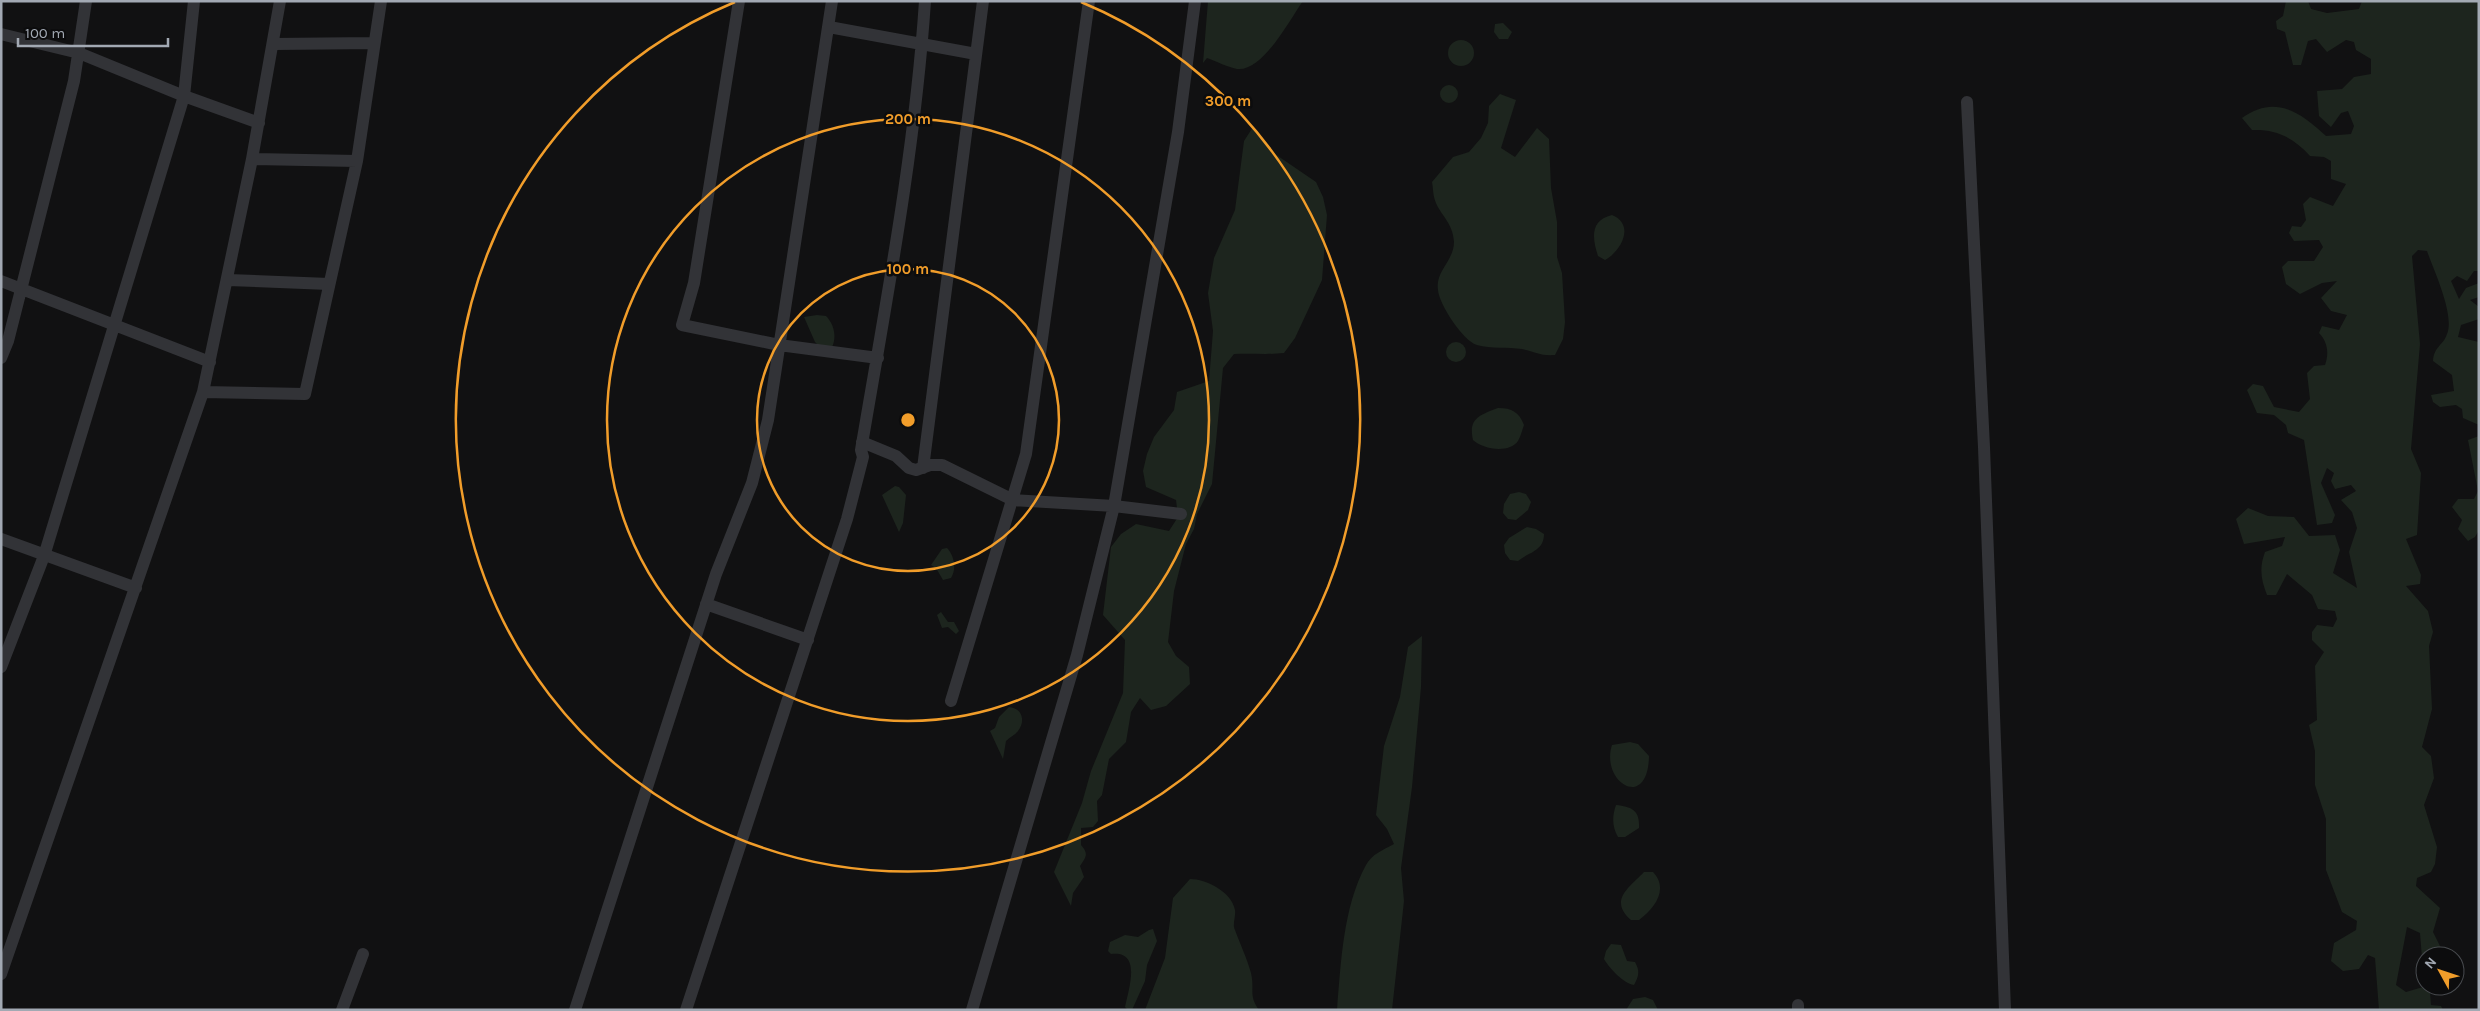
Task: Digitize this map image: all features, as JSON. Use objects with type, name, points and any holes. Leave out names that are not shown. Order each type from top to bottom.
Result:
[{"type":"street","points":[[1,358],[21,289],[74,82],[86,1]]},
{"type":"street","points":[[1,667],[44,556],[184,96],[193,28],[194,1]]},
{"type":"street","points":[[1,974],[203,392],[252,159],[274,44],[280,1]]},
{"type":"street","points":[[203,392],[305,394],[357,161],[381,1]]},
{"type":"street","points":[[739,1],[694,283],[682,325],[779,345],[878,358]]},
{"type":"street","points":[[575,1010],[706,604],[752,483],[768,420],[832,1]]},
{"type":"street","points":[[678,1010],[804,639],[848,519],[863,457],[862,446],[878,358],[904,188],[922,44],[925,1]]},
{"type":"street","points":[[923,468],[983,1]]},
{"type":"street","points":[[951,701],[1026,454],[1089,1]]},
{"type":"street","points":[[972,1010],[1074,664],[1114,506],[1178,132],[1195,1]]},
{"type":"street","points":[[829,26],[976,54]]},
{"type":"street","points":[[1,34],[79,53],[184,96],[259,123]]},
{"type":"street","points":[[274,44],[374,43]]},
{"type":"street","points":[[1967,102],[1984,447],[2005,1010]]},
{"type":"street","points":[[252,159],[357,161]]},
{"type":"street","points":[[228,280],[330,284]]},
{"type":"street","points":[[1,281],[210,362]]},
{"type":"street","points":[[862,446],[896,456],[909,468],[916,470],[930,465],[942,465],[1013,500],[1114,506],[1181,514]]},
{"type":"street","points":[[1,539],[136,588]]},
{"type":"street","points":[[706,604],[804,639]]},
{"type":"street","points":[[686,1010],[804,639]]},
{"type":"street","points":[[342,1010],[363,954]]},
{"type":"shaded area","points":[[1208,1],[1303,1],[1266,54],[1247,68],[1237,69],[1207,58],[1203,63]]},
{"type":"shaded area","points":[[2286,1],[2308,1],[2311,9],[2327,13],[2359,9],[2362,1],[2479,1],[2479,271],[2474,271],[2467,281],[2457,276],[2451,281],[2459,299],[2466,288],[2479,283],[2479,297],[2470,300],[2479,307],[2479,319],[2461,325],[2458,337],[2479,342],[2479,425],[2463,418],[2462,409],[2456,405],[2440,407],[2433,402],[2431,395],[2454,391],[2452,375],[2433,361],[2435,352],[2447,334],[2449,326],[2448,316],[2443,293],[2427,251],[2418,250],[2412,256],[2420,344],[2411,449],[2421,473],[2417,535],[2406,539],[2421,575],[2420,584],[2406,586],[2428,611],[2433,632],[2429,646],[2432,709],[2422,747],[2431,756],[2434,778],[2424,805],[2437,847],[2435,864],[2431,872],[2417,878],[2416,886],[2440,908],[2433,932],[2440,946],[2421,946],[2420,933],[2407,927],[2396,985],[2406,992],[2415,989],[2415,996],[2430,996],[2431,1005],[2441,1006],[2443,1010],[2379,1010],[2375,958],[2368,955],[2359,969],[2343,971],[2331,961],[2334,943],[2356,930],[2357,921],[2342,912],[2326,870],[2326,819],[2315,785],[2315,751],[2309,725],[2317,720],[2315,666],[2324,652],[2312,640],[2312,632],[2317,625],[2333,627],[2337,619],[2335,611],[2318,609],[2312,595],[2287,574],[2276,595],[2267,595],[2263,584],[2263,558],[2265,552],[2282,546],[2285,537],[2244,544],[2236,519],[2248,508],[2268,516],[2294,517],[2309,536],[2335,535],[2340,550],[2333,573],[2357,588],[2349,552],[2357,528],[2352,512],[2341,500],[2356,491],[2351,485],[2335,489],[2331,481],[2334,473],[2327,468],[2321,483],[2335,515],[2332,523],[2317,525],[2304,440],[2288,433],[2286,425],[2274,415],[2257,413],[2247,390],[2253,384],[2263,386],[2274,407],[2299,412],[2310,399],[2307,373],[2314,366],[2325,365],[2326,361],[2326,344],[2319,333],[2322,326],[2339,330],[2347,315],[2331,311],[2321,298],[2337,281],[2322,283],[2300,294],[2286,284],[2282,267],[2288,261],[2314,261],[2323,247],[2319,240],[2294,241],[2289,233],[2292,226],[2301,227],[2306,220],[2303,204],[2310,197],[2333,206],[2346,184],[2331,179],[2331,161],[2324,157],[2310,156],[2298,144],[2277,133],[2252,130],[2242,118],[2265,107],[2276,107],[2297,113],[2326,136],[2351,134],[2354,126],[2348,111],[2341,113],[2331,127],[2319,116],[2317,91],[2342,89],[2354,77],[2371,74],[2371,59],[2356,50],[2354,42],[2346,40],[2327,52],[2316,39],[2308,41],[2301,65],[2293,65],[2285,32],[2277,29],[2276,21],[2283,16]]},
{"type":"shaded area","points":[[1503,23],[1512,32],[1508,39],[1499,39],[1494,32],[1495,24]]},
{"type":"shaded area","points":[[1461,40],[1470,44],[1474,53],[1470,62],[1461,66],[1452,62],[1448,53],[1452,44]]},
{"type":"shaded area","points":[[1445,85],[1453,85],[1458,90],[1456,101],[1445,103],[1440,98],[1440,90]]},
{"type":"shaded area","points":[[1500,94],[1516,100],[1501,148],[1515,157],[1537,128],[1549,139],[1551,188],[1557,222],[1557,257],[1562,273],[1565,322],[1563,339],[1555,355],[1541,354],[1522,349],[1482,346],[1471,342],[1459,330],[1439,296],[1439,277],[1451,255],[1454,242],[1451,228],[1436,203],[1432,182],[1453,157],[1469,152],[1481,138],[1488,123],[1489,106]]},
{"type":"shaded area","points":[[1253,127],[1275,154],[1316,182],[1323,197],[1327,215],[1322,280],[1295,338],[1284,353],[1234,354],[1223,368],[1212,484],[1197,514],[1194,529],[1186,544],[1174,591],[1168,642],[1176,656],[1189,667],[1190,684],[1166,706],[1151,710],[1140,698],[1131,712],[1126,742],[1109,759],[1102,795],[1097,801],[1098,821],[1093,827],[1081,828],[1081,845],[1086,856],[1080,866],[1084,877],[1073,893],[1071,906],[1054,872],[1082,803],[1091,771],[1123,693],[1125,640],[1103,615],[1111,547],[1121,534],[1136,524],[1169,531],[1178,517],[1176,500],[1146,487],[1143,471],[1154,437],[1174,410],[1177,392],[1209,381],[1213,331],[1208,293],[1214,258],[1235,210],[1244,141]]},
{"type":"shaded area","points":[[1612,215],[1619,219],[1623,225],[1624,238],[1611,256],[1605,260],[1598,256],[1594,236],[1596,225],[1605,217]]},
{"type":"shaded area","points":[[826,316],[831,323],[834,331],[832,347],[821,348],[815,342],[804,317]]},
{"type":"shaded area","points":[[1456,342],[1463,345],[1466,352],[1463,359],[1456,362],[1449,359],[1446,352],[1449,345]]},
{"type":"shaded area","points":[[1498,408],[1514,412],[1520,417],[1524,425],[1518,441],[1508,448],[1489,448],[1473,440],[1472,427],[1477,418]]},
{"type":"shaded area","points":[[2479,436],[2479,530],[2475,537],[2468,541],[2458,529],[2462,520],[2452,507],[2458,499],[2474,499],[2478,491],[2468,440]]},
{"type":"shaded area","points":[[895,486],[899,487],[906,495],[903,523],[899,532],[882,495]]},
{"type":"shaded area","points":[[1519,492],[1526,494],[1531,502],[1528,510],[1516,520],[1508,519],[1503,513],[1504,504],[1510,494]]},
{"type":"shaded area","points":[[1527,527],[1536,529],[1544,534],[1539,548],[1518,561],[1510,560],[1505,553],[1504,545],[1509,538]]},
{"type":"shaded area","points":[[947,548],[953,558],[954,570],[951,578],[943,580],[936,568],[931,565],[942,549]]},
{"type":"shaded area","points":[[941,612],[948,622],[954,622],[959,631],[956,634],[948,627],[942,628],[937,615]]},
{"type":"shaded area","points":[[1422,636],[1421,687],[1412,787],[1401,868],[1404,901],[1392,1010],[1337,1010],[1344,936],[1358,881],[1368,861],[1394,844],[1387,829],[1376,815],[1384,746],[1400,697],[1408,647]]},
{"type":"shaded area","points":[[1009,707],[1020,712],[1022,723],[1017,732],[1006,741],[1003,759],[990,731],[995,728],[999,717]]},
{"type":"shaded area","points":[[1630,742],[1638,744],[1649,756],[1647,773],[1641,783],[1634,787],[1618,780],[1610,758],[1612,745]]},
{"type":"shaded area","points":[[1616,805],[1631,808],[1638,817],[1639,828],[1625,837],[1618,837],[1615,829],[1613,817]]},
{"type":"shaded area","points":[[1644,872],[1653,872],[1658,878],[1660,891],[1655,904],[1645,915],[1639,920],[1631,920],[1624,913],[1621,900],[1628,889]]},
{"type":"shaded area","points":[[1190,879],[1203,881],[1224,892],[1233,904],[1235,910],[1234,928],[1249,967],[1253,996],[1259,1010],[1145,1010],[1165,958],[1173,898]]},
{"type":"shaded area","points":[[1153,929],[1157,941],[1147,965],[1145,981],[1132,1010],[1128,1010],[1125,1007],[1131,981],[1130,964],[1127,958],[1121,954],[1111,954],[1108,951],[1110,942],[1125,935],[1138,937]]},
{"type":"shaded area","points":[[1611,944],[1621,945],[1627,961],[1635,962],[1638,974],[1634,985],[1617,975],[1604,959],[1606,951]]},
{"type":"shaded area","points":[[1645,997],[1653,1000],[1658,1010],[1626,1010],[1633,999]]}]
